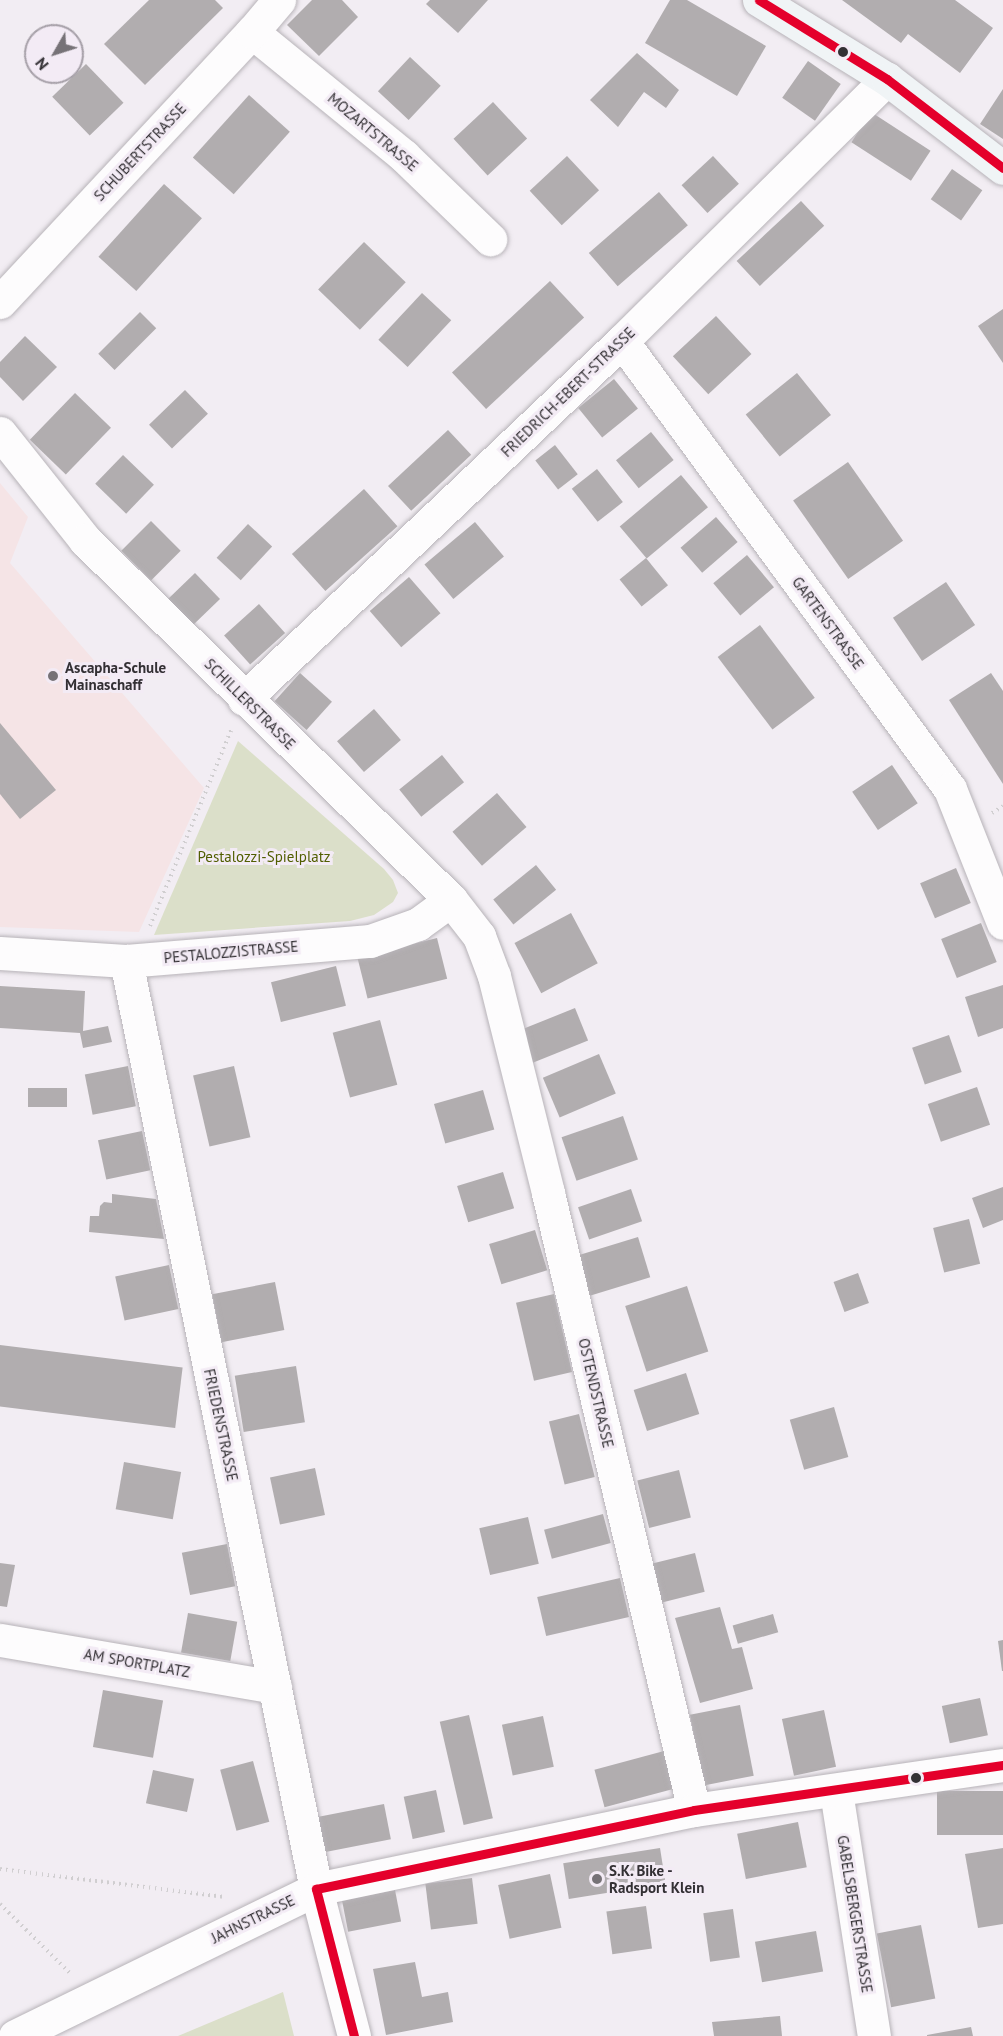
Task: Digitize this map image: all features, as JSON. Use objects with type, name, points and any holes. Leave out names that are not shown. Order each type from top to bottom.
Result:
[{"type":"street","name":"SCHUBERTSTRASSE","points":[[0,302],[252,32],[279,0]]},
{"type":"street","points":[[759,0],[887,79],[1003,168]]},
{"type":"street","name":"MOZARTSTRASSE","points":[[252,32],[404,156],[490,239]]},
{"type":"street","name":"FRIEDRICH-EBERT-STRASSE","points":[[244,699],[622,341],[887,79]]},
{"type":"street","name":"GARTENSTRASSE","points":[[622,341],[950,789],[1003,923]]},
{"type":"street","name":"SCHILLERSTRASSE","points":[[0,433],[85,540],[244,699],[451,900],[479,936],[494,976]]},
{"type":"street","name":"PESTALOZZISTRASSE","points":[[0,953],[131,960],[370,941],[418,924],[451,900]]},
{"type":"street","name":"FRIEDENSTRASSE","points":[[131,960],[316,1889],[354,2036]]},
{"type":"street","name":"OSTENDSTRASSE","points":[[494,976],[548,1193],[694,1810]]},
{"type":"street","name":"AM SPORTPLATZ","points":[[0,1640],[275,1687]]},
{"type":"street","name":"JAHNSTRASSE","points":[[15,2036],[316,1889],[694,1810],[1003,1765]]},
{"type":"street","name":"GABELSBERGERSTRASSE","points":[[836,1791],[874,2036]]},
{"type":"path","points":[[131,960],[244,699]]},
{"type":"path","points":[[0,1869],[237,1898]]},
{"type":"path","points":[[0,1904],[94,1997]]},
{"type":"shaded area","name":"Ascapha-Schule Mainaschaff","points":[[0,483],[28,517],[10,563],[204,788],[139,932],[0,927]]},
{"type":"green space","name":"Pestalozzi-Spielplatz","points":[[238,741],[384,869],[393,880],[398,893],[393,902],[374,915],[350,921],[154,935]]},
{"type":"green space","points":[[283,1992],[294,2036],[178,2036]]},
{"type":"building","points":[[149,0],[215,0],[223,8],[145,85],[104,44]]},
{"type":"building","points":[[312,0],[342,0],[358,17],[319,56],[287,25]]},
{"type":"building","points":[[430,0],[488,0],[458,33],[426,4]]},
{"type":"building","points":[[670,0],[687,0],[766,46],[737,96],[645,43]]},
{"type":"building","points":[[842,0],[955,0],[993,28],[960,73],[908,34],[901,43]]},
{"type":"building","points":[[637,53],[679,90],[666,108],[644,92],[618,127],[590,100]]},
{"type":"building","points":[[410,57],[441,86],[409,120],[378,91]]},
{"type":"building","points":[[808,61],[841,84],[815,121],[782,98]]},
{"type":"building","points":[[86,64],[124,103],[90,135],[52,97],[65,84],[84,84]]},
{"type":"building","points":[[1003,89],[1003,139],[980,124]]},
{"type":"building","points":[[249,95],[290,132],[234,194],[193,157]]},
{"type":"building","points":[[493,102],[527,139],[488,175],[454,139]]},
{"type":"building","points":[[871,112],[931,151],[911,181],[851,142]]},
{"type":"building","points":[[567,156],[599,190],[562,225],[530,191]]},
{"type":"building","points":[[713,156],[739,184],[707,213],[682,185]]},
{"type":"building","points":[[952,169],[982,190],[961,221],[931,199]]},
{"type":"building","points":[[164,184],[202,218],[136,291],[98,257]]},
{"type":"building","points":[[659,192],[688,225],[618,286],[589,253]]},
{"type":"building","points":[[801,201],[824,226],[760,286],[737,261]]},
{"type":"building","points":[[364,242],[406,282],[360,330],[318,289]]},
{"type":"building","points":[[550,281],[584,318],[486,409],[452,372]]},
{"type":"building","points":[[422,293],[451,320],[408,367],[378,340]]},
{"type":"building","points":[[1003,309],[1003,363],[978,326]]},
{"type":"building","points":[[140,312],[156,328],[115,370],[98,354]]},
{"type":"building","points":[[716,316],[751,354],[708,394],[673,356]]},
{"type":"building","points":[[25,336],[57,367],[23,401],[0,377],[0,362]]},
{"type":"building","points":[[797,373],[831,415],[780,457],[746,415]]},
{"type":"building","points":[[614,379],[638,409],[602,437],[578,408]]},
{"type":"building","points":[[185,390],[208,414],[172,448],[149,425]]},
{"type":"building","points":[[75,393],[111,428],[66,474],[30,440]]},
{"type":"building","points":[[448,430],[471,455],[411,511],[388,486]]},
{"type":"building","points":[[651,432],[674,460],[639,488],[616,460]]},
{"type":"building","points":[[555,445],[578,474],[558,490],[535,460]]},
{"type":"building","points":[[123,455],[154,485],[126,514],[95,484]]},
{"type":"building","points":[[848,462],[903,541],[848,579],[793,500]]},
{"type":"building","points":[[597,469],[623,502],[598,522],[572,489]]},
{"type":"building","points":[[681,475],[708,507],[647,559],[620,526]]},
{"type":"building","points":[[364,489],[397,526],[325,591],[292,554]]},
{"type":"building","points":[[716,517],[738,542],[702,573],[681,548]]},
{"type":"building","points":[[151,521],[181,551],[151,580],[121,551]]},
{"type":"building","points":[[475,522],[504,556],[453,599],[424,564]]},
{"type":"building","points":[[248,524],[272,547],[241,580],[217,558]]},
{"type":"building","points":[[747,555],[774,587],[740,615],[713,583]]},
{"type":"building","points":[[646,558],[668,585],[642,607],[620,579]]},
{"type":"building","points":[[195,573],[220,599],[191,627],[166,601]]},
{"type":"building","points":[[409,577],[440,613],[401,647],[370,611]]},
{"type":"building","points":[[946,582],[975,625],[922,661],[893,618]]},
{"type":"building","points":[[259,604],[285,633],[250,664],[224,635]]},
{"type":"building","points":[[760,625],[815,698],[772,730],[718,657]]},
{"type":"building","points":[[300,673],[332,702],[307,730],[275,701]]},
{"type":"building","points":[[991,673],[1003,691],[1003,784],[949,700]]},
{"type":"building","points":[[374,709],[401,740],[364,772],[337,741]]},
{"type":"building","points":[[0,723],[56,790],[20,819],[0,794]]},
{"type":"building","points":[[442,755],[464,782],[421,817],[399,790]]},
{"type":"building","points":[[892,765],[918,803],[878,830],[852,792]]},
{"type":"building","points":[[497,793],[527,827],[482,866],[452,832]]},
{"type":"building","points":[[536,865],[556,890],[513,924],[493,900]]},
{"type":"building","points":[[956,868],[971,903],[935,918],[920,883]]},
{"type":"building","points":[[571,913],[598,963],[541,993],[514,943]]},
{"type":"building","points":[[981,923],[997,962],[957,978],[941,939]]},
{"type":"building","points":[[437,938],[447,979],[368,999],[357,958]]},
{"type":"building","points":[[336,966],[346,1006],[281,1022],[271,982]]},
{"type":"building","points":[[1003,985],[1003,1028],[978,1037],[965,997]]},
{"type":"building","points":[[0,986],[85,991],[83,1031],[108,1026],[112,1042],[83,1048],[80,1033],[0,1028]]},
{"type":"building","points":[[575,1008],[588,1040],[532,1063],[518,1031]]},
{"type":"building","points":[[380,1020],[397,1085],[350,1097],[333,1033]]},
{"type":"building","points":[[949,1035],[962,1072],[925,1085],[912,1048]]},
{"type":"building","points":[[599,1054],[616,1094],[560,1117],[543,1078]]},
{"type":"building","points":[[128,1066],[136,1106],[93,1115],[85,1074]]},
{"type":"building","points":[[234,1066],[250,1137],[209,1147],[193,1075]]},
{"type":"building","points":[[977,1087],[990,1125],[941,1142],[928,1104]]},
{"type":"building","points":[[28,1088],[67,1088],[67,1107],[28,1107]]},
{"type":"building","points":[[483,1090],[494,1129],[445,1143],[434,1104]]},
{"type":"building","points":[[623,1116],[638,1159],[577,1181],[562,1137]]},
{"type":"building","points":[[142,1131],[150,1170],[106,1179],[98,1140]]},
{"type":"building","points":[[503,1172],[514,1208],[468,1222],[457,1186]]},
{"type":"building","points":[[1003,1187],[1003,1220],[983,1228],[972,1198]]},
{"type":"building","points":[[631,1189],[642,1221],[589,1239],[578,1207]]},
{"type":"building","points":[[112,1194],[156,1199],[164,1239],[89,1232],[90,1216],[99,1216],[100,1206],[104,1202],[112,1203]]},
{"type":"building","points":[[969,1219],[980,1264],[944,1273],[933,1228]]},
{"type":"building","points":[[535,1230],[547,1270],[501,1284],[489,1244]]},
{"type":"building","points":[[638,1237],[650,1277],[589,1296],[577,1256]]},
{"type":"building","points":[[169,1265],[178,1309],[125,1320],[115,1276]]},
{"type":"building","points":[[858,1273],[869,1303],[845,1312],[834,1282]]},
{"type":"building","points":[[275,1282],[284,1330],[222,1342],[212,1294]]},
{"type":"building","points":[[687,1286],[708,1352],[647,1372],[625,1306]]},
{"type":"building","points":[[554,1294],[572,1372],[534,1381],[516,1303]]},
{"type":"building","points":[[0,1345],[183,1367],[175,1428],[0,1406]]},
{"type":"building","points":[[296,1366],[305,1422],[244,1432],[235,1376]]},
{"type":"building","points":[[686,1373],[699,1414],[647,1431],[634,1390]]},
{"type":"building","points":[[834,1407],[848,1457],[804,1470],[790,1420]]},
{"type":"building","points":[[579,1414],[595,1477],[565,1485],[549,1421]]},
{"type":"building","points":[[124,1462],[181,1472],[173,1519],[116,1509]]},
{"type":"building","points":[[315,1468],[325,1515],[280,1525],[270,1478]]},
{"type":"building","points":[[679,1470],[691,1518],[649,1528],[637,1480]]},
{"type":"building","points":[[603,1514],[611,1543],[552,1559],[544,1530]]},
{"type":"building","points":[[528,1517],[539,1564],[490,1575],[479,1528]]},
{"type":"building","points":[[227,1544],[235,1586],[190,1595],[182,1553]]},
{"type":"building","points":[[695,1553],[705,1592],[659,1603],[649,1564]]},
{"type":"building","points":[[0,1563],[15,1565],[7,1607],[0,1606]]},
{"type":"building","points":[[620,1578],[629,1617],[546,1636],[537,1597]]},
{"type":"building","points":[[720,1607],[732,1649],[742,1647],[753,1689],[700,1703],[675,1618]]},
{"type":"building","points":[[188,1613],[237,1622],[230,1661],[181,1652]]},
{"type":"building","points":[[773,1614],[778,1632],[738,1644],[733,1626]]},
{"type":"building","points":[[1003,1640],[1003,1671],[1002,1671],[998,1641]]},
{"type":"building","points":[[103,1690],[163,1701],[153,1758],[93,1747]]},
{"type":"building","points":[[980,1698],[988,1735],[950,1743],[942,1706]]},
{"type":"building","points":[[740,1705],[754,1776],[704,1785],[690,1715]]},
{"type":"building","points":[[824,1710],[836,1767],[794,1776],[782,1719]]},
{"type":"building","points":[[469,1715],[493,1818],[464,1825],[440,1722]]},
{"type":"building","points":[[543,1716],[554,1767],[513,1776],[502,1725]]},
{"type":"building","points":[[664,1751],[674,1789],[605,1807],[594,1770]]},
{"type":"building","points":[[253,1761],[269,1822],[236,1831],[220,1770]]},
{"type":"building","points":[[153,1770],[194,1779],[187,1812],[146,1803]]},
{"type":"building","points":[[436,1790],[445,1832],[413,1839],[404,1797]]},
{"type":"building","points":[[937,1791],[1003,1791],[1003,1835],[937,1835]]},
{"type":"building","points":[[384,1804],[391,1839],[319,1853],[312,1818]]},
{"type":"building","points":[[798,1822],[807,1867],[746,1879],[737,1834]]},
{"type":"building","points":[[660,1848],[666,1884],[569,1899],[563,1863]]},
{"type":"building","points":[[1003,1848],[1003,1924],[978,1928],[965,1854]]},
{"type":"building","points":[[550,1874],[561,1928],[510,1939],[498,1885]]},
{"type":"building","points":[[472,1878],[478,1924],[431,1929],[425,1884]]},
{"type":"building","points":[[395,1890],[401,1921],[348,1932],[342,1900]]},
{"type":"building","points":[[646,1906],[652,1949],[612,1954],[606,1912]]},
{"type":"building","points":[[733,1909],[740,1958],[710,1962],[703,1913]]},
{"type":"building","points":[[921,1925],[935,1999],[891,2007],[877,1934]]},
{"type":"building","points":[[816,1931],[823,1971],[762,1982],[755,1942]]},
{"type":"building","points":[[415,1962],[422,1997],[448,1992],[453,2022],[386,2035],[373,1969]]},
{"type":"building","points":[[780,2016],[782,2036],[714,2036],[712,2022]]},
{"type":"building","points":[[971,2027],[973,2036],[927,2036],[927,2035]]},
{"type":"transit line","points":[[759,0],[887,79],[1003,168]]},
{"type":"transit line","points":[[354,2036],[316,1889],[694,1810],[1003,1765]]},
{"type":"place","name":"Ascapha-Schule Mainaschaff","points":[[53,676]]},
{"type":"place","name":"S.K. Bike - Radsport Klein","points":[[597,1879]]}]
